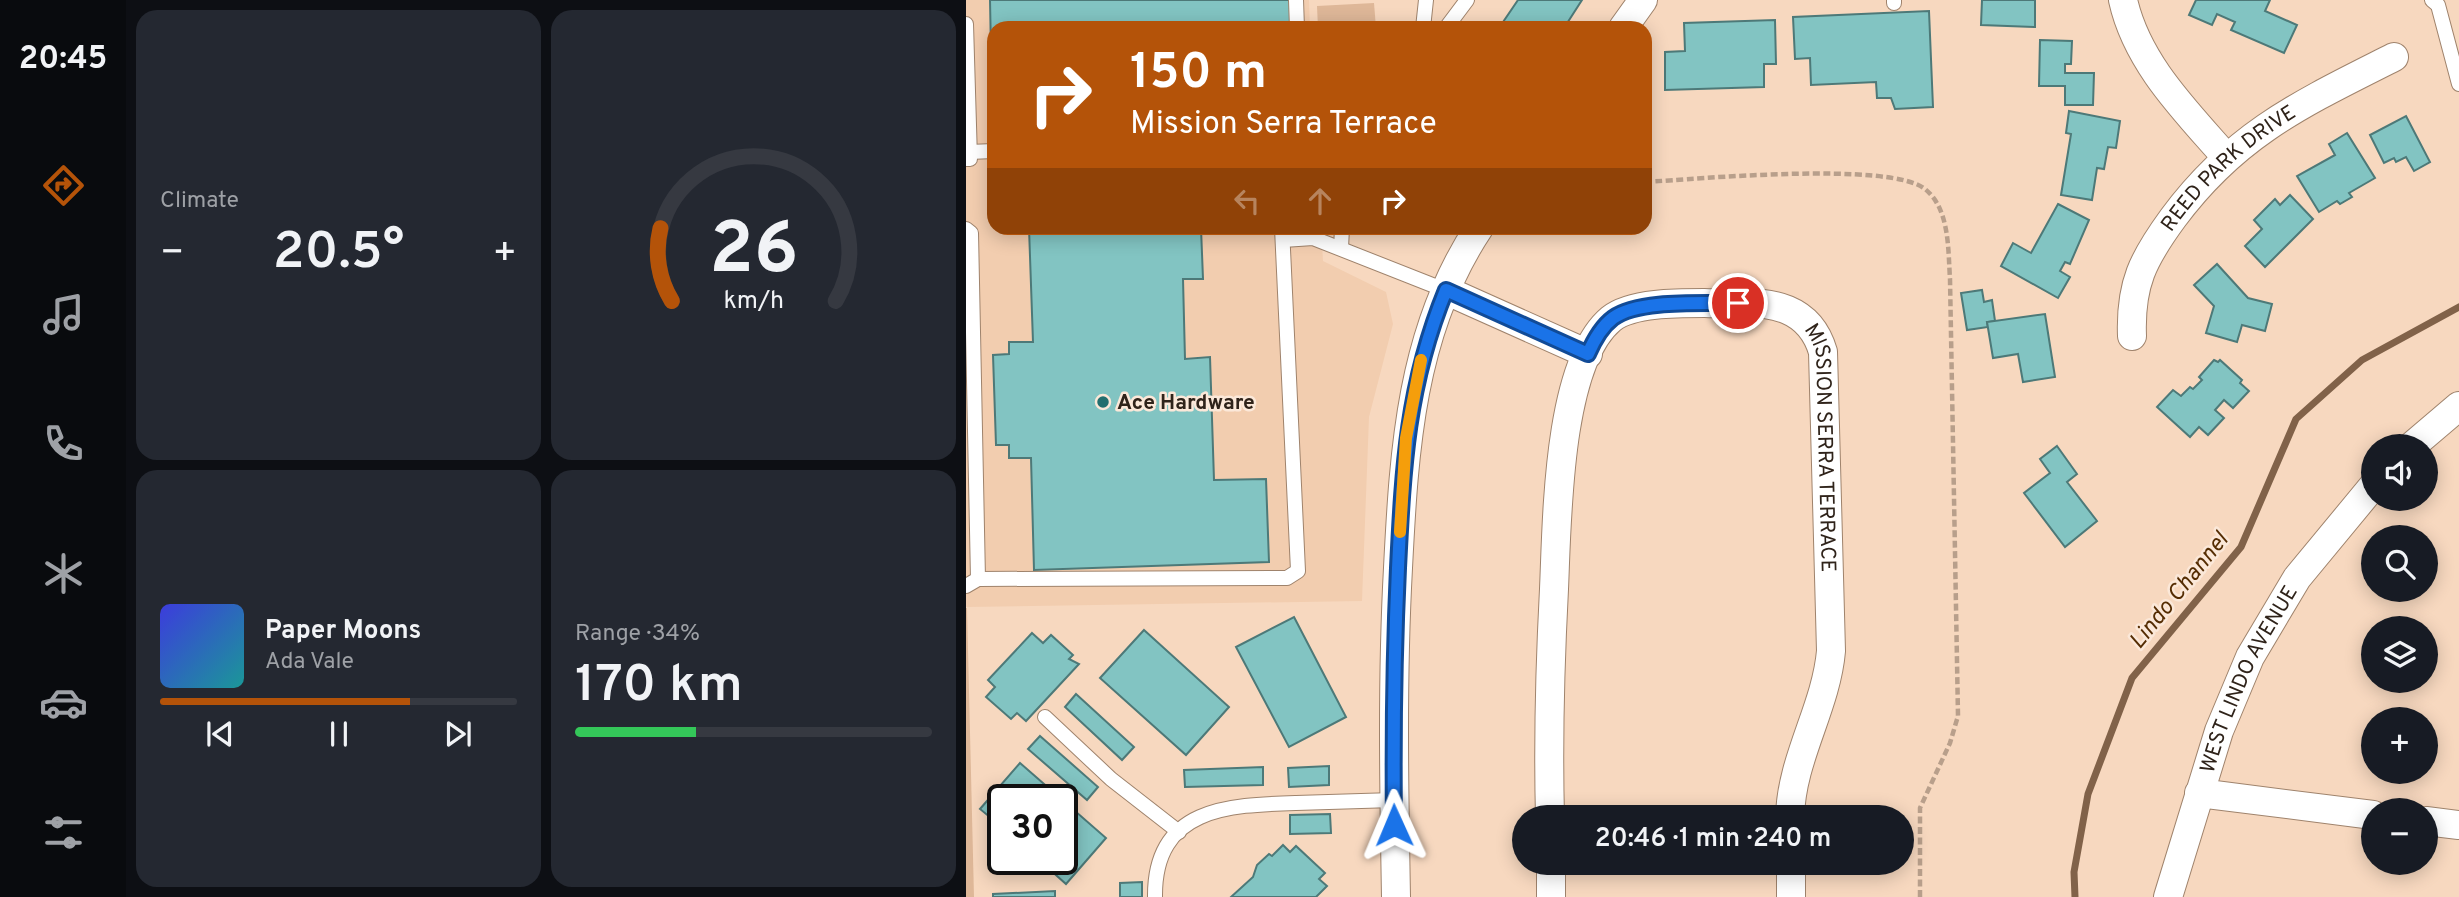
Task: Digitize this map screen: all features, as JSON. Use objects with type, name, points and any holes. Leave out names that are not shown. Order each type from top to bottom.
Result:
[{"type":"street","points":[[1627,21],[1643,0]]},
{"type":"street","points":[[2123,0],[2137,39],[2155,72],[2226,157]]},
{"type":"street","name":"REED PARK DRIVE","points":[[2132,336],[2132,294],[2146,257],[2186,200],[2226,157],[2258,131],[2295,108],[2395,57]]},
{"type":"street","points":[[1396,897],[1394,665],[1404,461],[1419,363],[1446,290],[1475,235]]},
{"type":"street","points":[[1446,290],[1588,354]]},
{"type":"street","name":"MISSION SERRA TERRACE","points":[[1550,805],[1548,707],[1561,460],[1569,412],[1588,354],[1595,339],[1612,318],[1634,308],[1738,303],[1780,306],[1804,318],[1820,339],[1824,369],[1831,650],[1827,678],[1793,786],[1791,805]]},
{"type":"street","points":[[2426,434],[2459,406]]},
{"type":"street","name":"WEST LINDO AVENUE","points":[[2168,897],[2233,693],[2261,635],[2311,559],[2361,500]]},
{"type":"street","points":[[2199,793],[2361,813]]},
{"type":"street","points":[[2438,822],[2459,825]]},
{"type":"street","points":[[1551,875],[1551,897]]},
{"type":"street","points":[[1791,875],[1791,897]]},
{"type":"lane","points":[[1297,0],[1297,21]]},
{"type":"lane","points":[[1424,21],[1426,0]]},
{"type":"lane","points":[[1451,21],[1467,0]]},
{"type":"lane","points":[[2432,0],[2438,5],[2459,84]]},
{"type":"lane","points":[[966,24],[968,155],[987,152]]},
{"type":"lane","points":[[966,229],[971,233],[972,582],[1287,578],[1298,571],[1283,235]]},
{"type":"lane","points":[[1290,235],[1313,238],[1446,290]]},
{"type":"lane","points":[[1341,248],[1342,235]]},
{"type":"lane","points":[[1045,717],[1105,774],[1179,832]]},
{"type":"lane","points":[[1155,897],[1161,861],[1179,832],[1210,812],[1225,807],[1394,800]]},
{"type":"path","points":[[1652,182],[1812,176],[1901,178],[1924,187],[1932,195],[1944,221],[1951,279],[1958,716],[1950,743],[1920,808],[1920,897]]},
{"type":"shaded area","points":[[966,0],[1309,0],[1310,21],[987,21],[987,235],[1321,235],[1323,261],[1386,292],[1393,324],[1369,417],[1362,601],[966,607]]},
{"type":"shaded area","points":[[1374,3],[1375,21],[1318,21],[1317,6]]},
{"type":"shaded area","points":[[967,608],[974,897],[966,897]]},
{"type":"building","points":[[990,0],[1290,0],[1290,21],[990,21]]},
{"type":"building","points":[[1518,0],[1582,0],[1568,21],[1504,21]]},
{"type":"building","points":[[1982,0],[2035,0],[2035,27],[1981,25]]},
{"type":"building","points":[[2196,0],[2270,0],[2265,11],[2297,25],[2284,53],[2231,30],[2235,22],[2217,14],[2212,25],[2189,15]]},
{"type":"building","points":[[1929,11],[1933,107],[1895,109],[1891,98],[1877,98],[1876,82],[1811,85],[1810,58],[1795,59],[1793,17]]},
{"type":"building","points":[[1775,20],[1776,64],[1764,64],[1764,87],[1665,90],[1665,52],[1685,51],[1684,23]]},
{"type":"building","points":[[2040,40],[2072,41],[2071,64],[2065,64],[2065,73],[2094,73],[2093,105],[2065,105],[2065,86],[2039,86]]},
{"type":"building","points":[[2069,111],[2120,121],[2116,148],[2108,147],[2104,169],[2097,168],[2092,200],[2061,195],[2071,134],[2066,133]]},
{"type":"building","points":[[2406,116],[2430,162],[2414,171],[2406,157],[2396,162],[2394,158],[2384,163],[2370,135]]},
{"type":"building","points":[[2347,133],[2375,178],[2349,193],[2352,197],[2340,204],[2337,201],[2319,212],[2297,176],[2335,155],[2329,144]]},
{"type":"building","points":[[2290,195],[2313,219],[2265,267],[2245,246],[2262,229],[2254,220],[2275,199],[2280,205]]},
{"type":"building","points":[[2058,204],[2089,220],[2070,264],[2065,262],[2060,271],[2070,277],[2058,298],[2001,266],[2013,243],[2031,253]]},
{"type":"building","name":"Ace Hardware","points":[[1029,235],[1201,235],[1203,279],[1183,279],[1185,359],[1210,357],[1214,480],[1266,479],[1269,562],[1034,570],[1031,458],[1009,458],[1009,445],[996,445],[993,355],[1009,354],[1009,342],[1033,342]]},
{"type":"building","points":[[2217,264],[2248,298],[2272,304],[2265,331],[2242,325],[2237,342],[2206,333],[2214,306],[2194,285]]},
{"type":"building","points":[[1982,290],[1984,302],[1992,300],[1995,321],[1987,322],[1988,327],[1967,330],[1961,293]]},
{"type":"building","points":[[2045,314],[2055,377],[2023,382],[2018,354],[1993,358],[1987,322]]},
{"type":"building","points":[[2214,360],[2220,360],[2242,380],[2240,383],[2249,391],[2233,408],[2224,400],[2215,410],[2224,418],[2208,435],[2199,427],[2190,437],[2157,407],[2173,390],[2181,396],[2190,387],[2193,389],[2202,380],[2199,377]]},
{"type":"building","points":[[2057,446],[2077,474],[2067,482],[2097,521],[2065,547],[2024,493],[2050,473],[2040,459]]},
{"type":"building","points":[[1294,617],[1346,717],[1289,747],[1236,647]]},
{"type":"building","points":[[1144,630],[1229,707],[1186,755],[1100,678]]},
{"type":"building","points":[[1032,633],[1043,643],[1051,635],[1073,655],[1069,659],[1079,664],[1026,721],[1017,713],[1011,719],[986,697],[995,687],[988,680]]},
{"type":"building","points":[[1076,694],[1134,747],[1122,760],[1065,707]]},
{"type":"building","points":[[1040,736],[1098,787],[1087,800],[1078,792],[1078,784],[1068,784],[1028,749]]},
{"type":"building","points":[[1020,763],[1044,784],[1002,784]]},
{"type":"building","points":[[1329,766],[1329,785],[1289,787],[1288,768]]},
{"type":"building","points":[[1263,767],[1263,785],[1185,787],[1184,770]]},
{"type":"building","points":[[987,801],[987,815],[980,809]]},
{"type":"building","points":[[1078,814],[1106,838],[1078,870]]},
{"type":"building","points":[[1330,814],[1331,833],[1290,834],[1290,815]]},
{"type":"building","points":[[1283,845],[1290,852],[1296,846],[1325,873],[1319,879],[1327,886],[1316,897],[1231,897],[1253,877],[1257,865]]},
{"type":"building","points":[[1056,875],[1074,875],[1066,884]]},
{"type":"building","points":[[1142,882],[1142,897],[1120,897],[1120,883]]},
{"type":"building","points":[[1055,891],[1055,897],[993,897],[993,894]]},
{"type":"waterway","name":"Lindo Channel","points":[[2075,897],[2074,872],[2088,794],[2132,678],[2241,547],[2296,419],[2362,360],[2459,307]]},
{"type":"slow traffic","points":[[1400,532],[1406,438],[1413,389],[1421,360]]},
{"type":"place","name":"Ace Hardware","points":[[1103,402]]},
{"type":"route","points":[[1394,825],[1392,704],[1404,461],[1419,363],[1446,290],[1588,354],[1603,327],[1622,312],[1634,308],[1738,303]]}]
